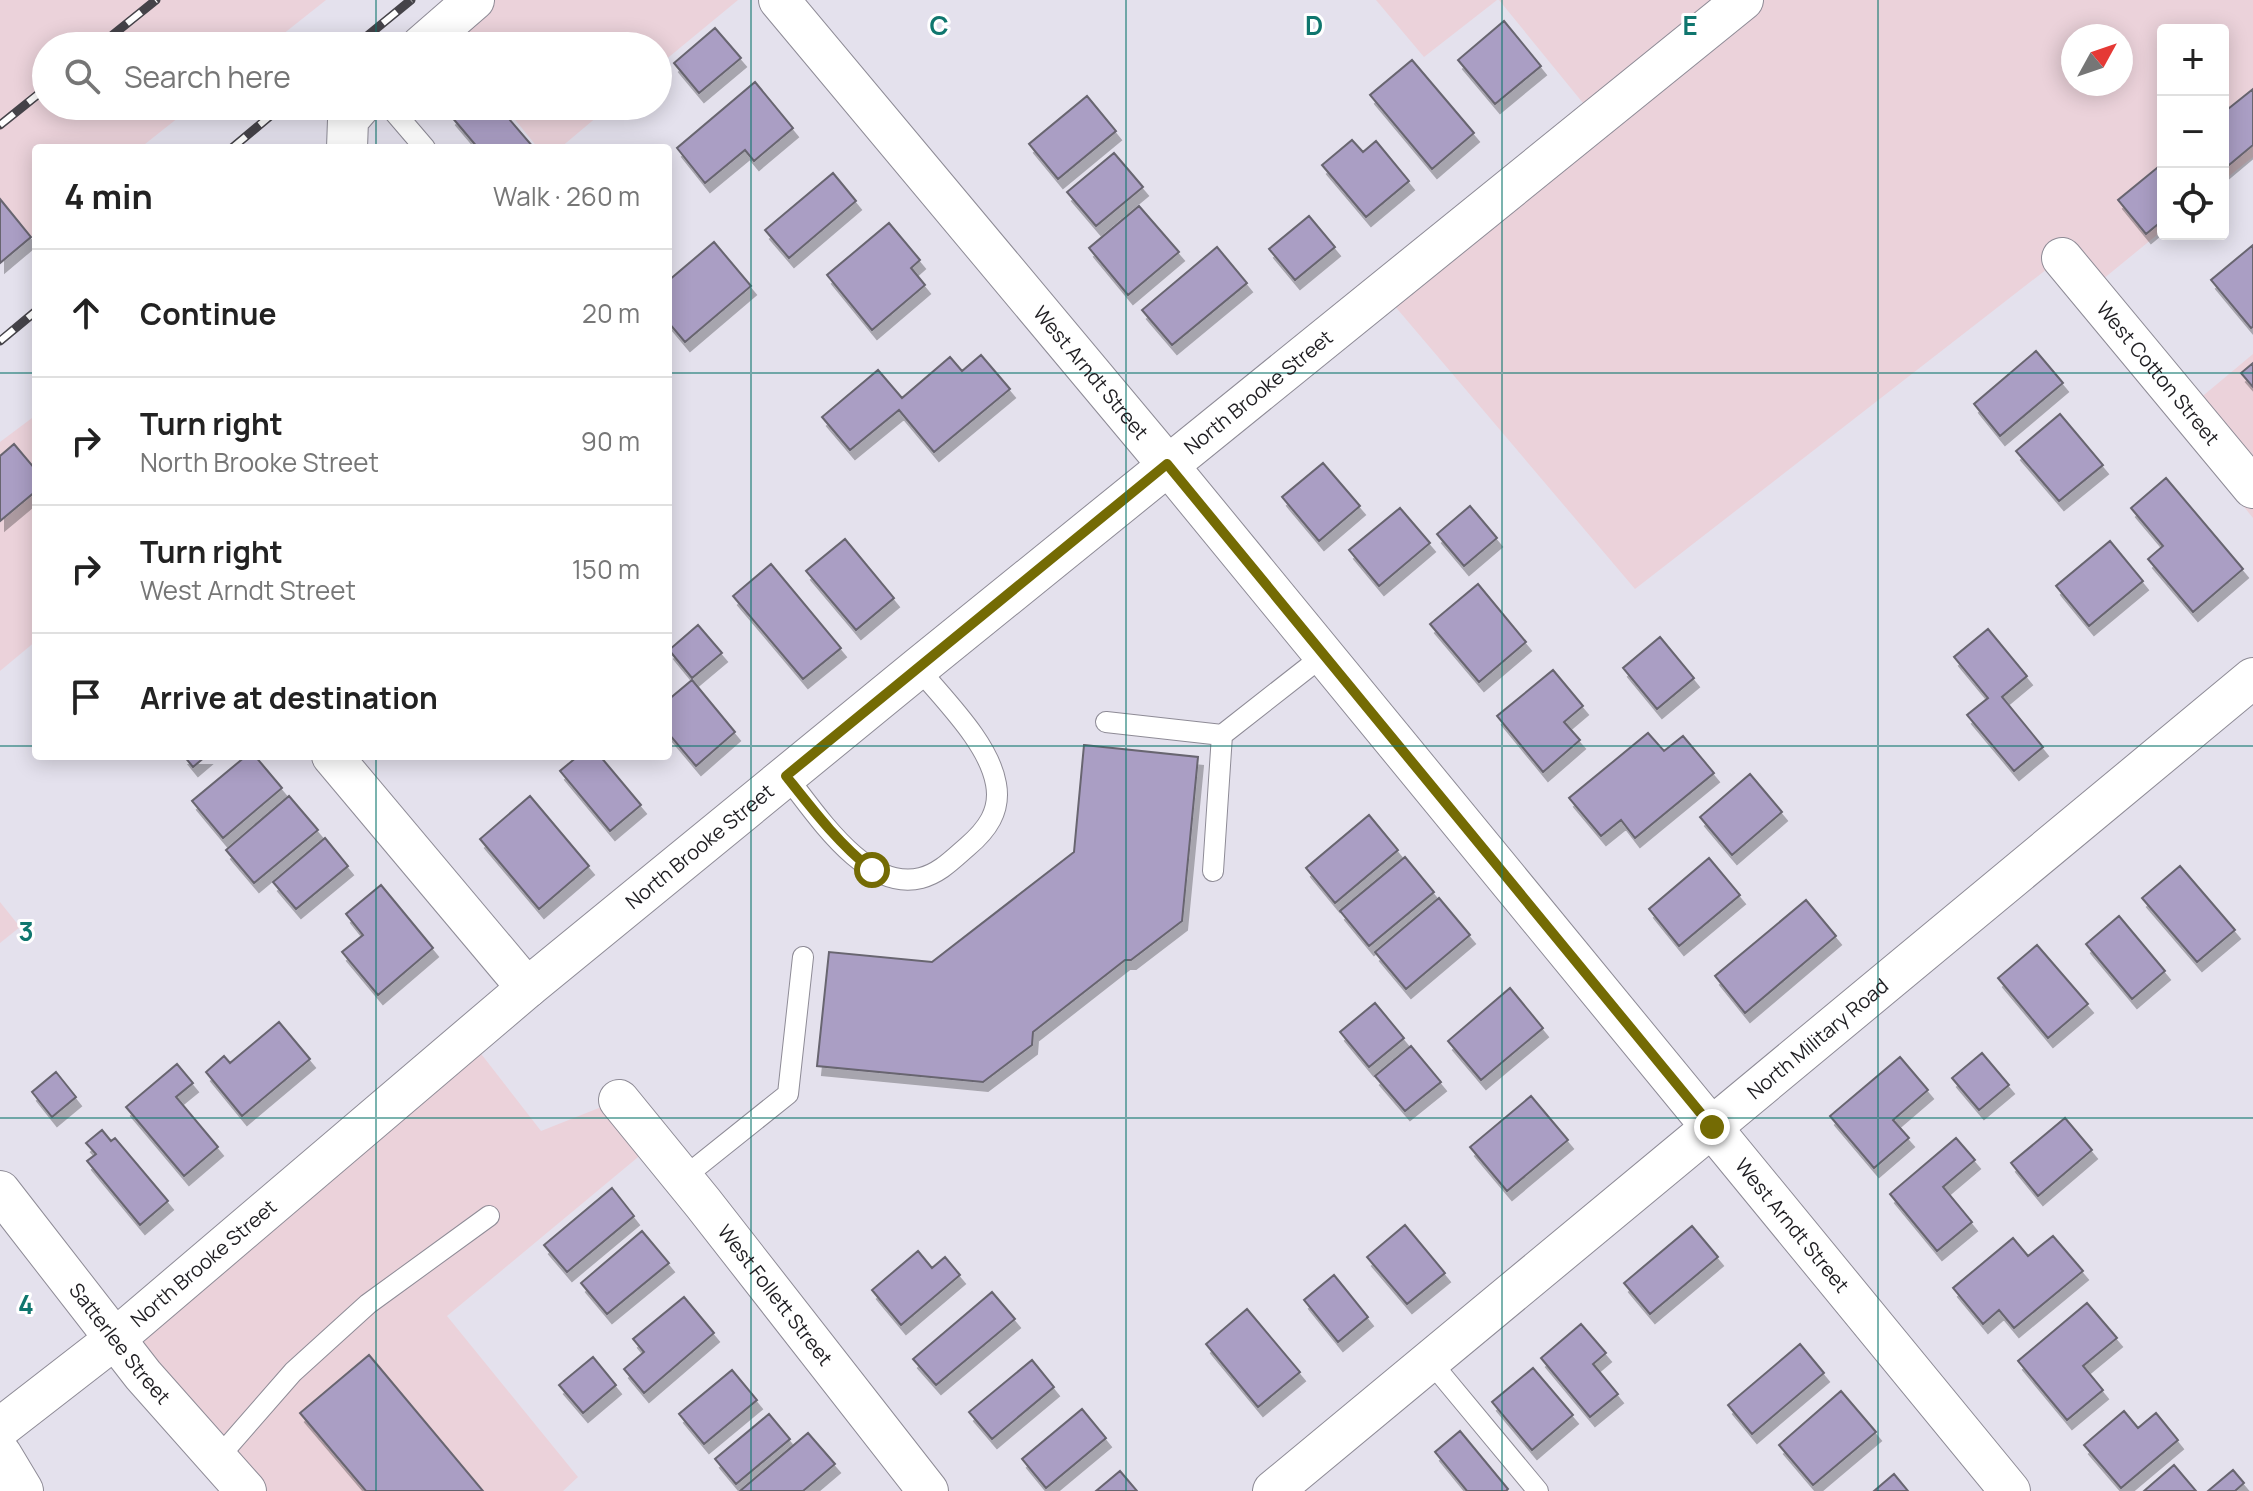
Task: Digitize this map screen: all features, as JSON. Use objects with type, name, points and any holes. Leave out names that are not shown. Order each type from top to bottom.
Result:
[{"type":"main road","points":[[0,1456],[21,1491]]},
{"type":"street","points":[[437,32],[474,0]]},
{"type":"street","name":"West Arndt Street","points":[[779,0],[1167,464],[2010,1491]]},
{"type":"street","name":"North Brooke Street","points":[[0,1428],[116,1338],[527,988],[1167,464],[1743,0]]},
{"type":"street","points":[[347,144],[348,120]]},
{"type":"street","name":"West Cotton Street","points":[[2062,258],[2253,488]]},
{"type":"street","name":"North Military Road","points":[[1273,1491],[2253,678]]},
{"type":"street","points":[[335,760],[527,988]]},
{"type":"street","name":"West Follett Street","points":[[619,1100],[928,1491]]},
{"type":"street","name":"Satterlee Street","points":[[0,1191],[143,1375],[246,1491]]},
{"type":"lane","points":[[401,120],[422,144]]},
{"type":"lane","points":[[1106,722],[1222,735],[1324,655]]},
{"type":"lane","points":[[786,776],[826,827],[872,870],[892,877],[920,878],[943,868],[982,834],[996,811],[996,785],[988,759],[918,668]]},
{"type":"lane","points":[[1213,871],[1222,735]]},
{"type":"lane","points":[[683,1178],[788,1094],[803,957]]},
{"type":"lane","points":[[217,1459],[293,1372],[368,1304],[489,1216]]},
{"type":"lane","points":[[1430,1361],[1538,1491]]},
{"type":"shaded area","points":[[0,0],[326,0],[286,32],[32,32],[32,120],[175,120],[145,144],[32,144],[32,236],[0,264]]},
{"type":"shaded area","points":[[474,0],[738,0],[672,54],[672,32],[455,32]]},
{"type":"shaded area","points":[[1376,0],[1497,0],[1424,57]]},
{"type":"shaded area","points":[[1499,0],[2253,0],[2253,157],[2229,176],[2229,24],[2157,24],[2157,235],[2075,302],[2047,269],[1635,589],[1382,291],[1596,119]]},
{"type":"shaded area","points":[[515,120],[593,120],[565,144],[535,144]]},
{"type":"shaded area","points":[[2253,354],[2253,518],[2174,420]]},
{"type":"shaded area","points":[[32,418],[32,644],[0,671],[0,442]]},
{"type":"shaded area","points":[[0,902],[20,927],[0,943]]},
{"type":"shaded area","points":[[468,1037],[541,1131],[619,1100],[655,1143],[447,1316],[578,1477],[563,1491],[246,1491],[116,1338]]},
{"type":"building","points":[[1504,21],[1541,66],[1495,104],[1458,60]]},
{"type":"building","points":[[715,28],[741,58],[699,93],[674,63]]},
{"type":"building","points":[[1412,60],[1474,133],[1432,169],[1370,95]]},
{"type":"building","points":[[755,82],[793,128],[754,161],[745,150],[705,183],[677,148]]},
{"type":"building","points":[[2253,89],[2253,145],[2229,165],[2229,108]]},
{"type":"building","points":[[1087,96],[1116,131],[1058,179],[1029,144]]},
{"type":"building","points":[[454,120],[510,120],[531,144],[475,144]]},
{"type":"building","points":[[1352,140],[1363,152],[1376,141],[1409,181],[1366,217],[1322,165]]},
{"type":"building","points":[[1114,153],[1143,187],[1096,226],[1067,192]]},
{"type":"building","points":[[2157,168],[2157,225],[2146,234],[2118,200]]},
{"type":"building","points":[[833,173],[856,201],[789,258],[765,230]]},
{"type":"building","points":[[0,199],[31,237],[0,263]]},
{"type":"building","points":[[1139,206],[1179,252],[1128,295],[1089,248]]},
{"type":"building","points":[[1309,216],[1335,247],[1295,280],[1269,249]]},
{"type":"building","points":[[889,223],[920,260],[911,268],[925,285],[872,330],[827,275]]},
{"type":"building","points":[[714,242],[751,286],[685,342],[672,327],[672,278]]},
{"type":"building","points":[[2253,245],[2253,327],[2251,328],[2211,280]]},
{"type":"building","points":[[1217,247],[1247,283],[1172,345],[1142,310]]},
{"type":"building","points":[[2036,351],[2063,383],[2000,436],[1974,404]]},
{"type":"building","points":[[981,355],[1010,389],[934,452],[899,410],[850,450],[822,417],[878,370],[902,398],[950,357],[962,371]]},
{"type":"building","points":[[2253,363],[2253,387],[2241,373]]},
{"type":"building","points":[[2060,414],[2103,465],[2059,501],[2016,451]]},
{"type":"building","points":[[14,444],[32,465],[32,494],[0,521],[0,456]]},
{"type":"building","points":[[1323,463],[1360,506],[1319,541],[1282,497]]},
{"type":"building","points":[[2166,478],[2243,569],[2193,612],[2148,559],[2163,546],[2131,508]]},
{"type":"building","points":[[1470,506],[1497,538],[1464,566],[1437,534]]},
{"type":"building","points":[[1400,508],[1430,543],[1379,586],[1349,550]]},
{"type":"building","points":[[845,539],[894,598],[856,630],[806,571]]},
{"type":"building","points":[[2110,541],[2143,581],[2089,626],[2056,586]]},
{"type":"building","points":[[771,564],[841,648],[803,679],[733,596]]},
{"type":"building","points":[[1478,584],[1526,642],[1479,682],[1430,624]]},
{"type":"building","points":[[698,625],[722,653],[692,678],[672,654],[672,647]]},
{"type":"building","points":[[1988,629],[2027,676],[2002,697],[2043,747],[2014,771],[1967,715],[1988,698],[1954,657]]},
{"type":"building","points":[[1660,637],[1694,678],[1657,709],[1623,668]]},
{"type":"building","points":[[1553,670],[1583,706],[1564,722],[1580,740],[1543,772],[1497,716]]},
{"type":"building","points":[[692,680],[735,732],[696,766],[672,738],[672,697]]},
{"type":"building","points":[[1648,733],[1664,751],[1683,736],[1714,773],[1635,838],[1621,820],[1601,836],[1569,798]]},
{"type":"building","points":[[1084,745],[1198,757],[1182,921],[1131,960],[1125,960],[1033,1032],[1032,1045],[983,1082],[817,1066],[829,952],[932,962],[1074,852]]},
{"type":"building","points":[[187,760],[201,760],[193,767]]},
{"type":"building","points":[[241,760],[258,760],[282,788],[223,838],[192,801]]},
{"type":"building","points":[[573,760],[603,760],[641,805],[610,831],[560,771]]},
{"type":"building","points":[[1750,774],[1782,812],[1732,855],[1700,817]]},
{"type":"building","points":[[289,796],[318,830],[254,883],[226,850]]},
{"type":"building","points":[[530,796],[589,866],[539,909],[480,839]]},
{"type":"building","points":[[1369,815],[1398,850],[1335,903],[1306,868]]},
{"type":"building","points":[[325,838],[348,866],[296,909],[273,882]]},
{"type":"building","points":[[1405,857],[1434,892],[1369,946],[1340,911]]},
{"type":"building","points":[[1709,858],[1740,895],[1679,946],[1649,909]]},
{"type":"building","points":[[2180,866],[2235,930],[2197,962],[2142,898]]},
{"type":"building","points":[[381,885],[433,948],[378,995],[342,952],[363,935],[346,914]]},
{"type":"building","points":[[1439,898],[1470,935],[1406,989],[1375,952]]},
{"type":"building","points":[[1806,900],[1836,936],[1745,1013],[1715,976]]},
{"type":"building","points":[[2119,916],[2165,971],[2132,999],[2086,944]]},
{"type":"building","points":[[2037,945],[2088,1004],[2048,1038],[1998,978]]},
{"type":"building","points":[[1510,988],[1543,1028],[1481,1080],[1448,1041]]},
{"type":"building","points":[[1375,1003],[1404,1038],[1369,1067],[1340,1032]]},
{"type":"building","points":[[279,1022],[310,1059],[242,1116],[206,1072],[224,1056],[230,1063]]},
{"type":"building","points":[[1411,1046],[1441,1082],[1405,1111],[1375,1076]]},
{"type":"building","points":[[1982,1053],[2009,1085],[1979,1110],[1952,1078]]},
{"type":"building","points":[[1900,1057],[1928,1090],[1893,1120],[1909,1138],[1874,1168],[1830,1116]]},
{"type":"building","points":[[177,1064],[193,1083],[176,1097],[218,1147],[184,1176],[126,1107]]},
{"type":"building","points":[[56,1072],[76,1097],[52,1117],[32,1092]]},
{"type":"building","points":[[1531,1096],[1568,1140],[1507,1191],[1470,1147]]},
{"type":"building","points":[[2065,1118],[2092,1150],[2038,1196],[2011,1163]]},
{"type":"building","points":[[102,1130],[111,1141],[115,1138],[168,1201],[140,1225],[87,1161],[96,1154],[86,1143]]},
{"type":"building","points":[[1956,1138],[1975,1160],[1943,1187],[1972,1222],[1937,1251],[1890,1194]]},
{"type":"building","points":[[612,1188],[634,1216],[567,1272],[544,1245]]},
{"type":"building","points":[[1405,1225],[1445,1273],[1407,1304],[1367,1257]]},
{"type":"building","points":[[1692,1226],[1718,1257],[1650,1314],[1624,1283]]},
{"type":"building","points":[[642,1231],[669,1263],[607,1314],[581,1283]]},
{"type":"building","points":[[2053,1236],[2083,1271],[2014,1328],[1999,1310],[1983,1324],[1953,1288],[2013,1238],[2028,1256]]},
{"type":"building","points":[[918,1251],[932,1268],[945,1257],[960,1275],[901,1325],[872,1290]]},
{"type":"building","points":[[1334,1275],[1368,1317],[1338,1342],[1304,1300]]},
{"type":"building","points":[[992,1292],[1015,1319],[936,1385],[913,1359]]},
{"type":"building","points":[[684,1297],[714,1333],[644,1393],[624,1369],[644,1352],[633,1339]]},
{"type":"building","points":[[2087,1303],[2117,1338],[2083,1366],[2103,1390],[2067,1420],[2018,1361]]},
{"type":"building","points":[[1247,1309],[1300,1372],[1258,1407],[1206,1344]]},
{"type":"building","points":[[1581,1324],[1606,1353],[1593,1364],[1618,1394],[1590,1417],[1541,1358]]},
{"type":"building","points":[[1800,1344],[1824,1373],[1752,1434],[1728,1405]]},
{"type":"building","points":[[369,1355],[483,1491],[366,1491],[300,1413]]},
{"type":"building","points":[[593,1357],[616,1385],[583,1413],[559,1385]]},
{"type":"building","points":[[1032,1360],[1054,1387],[992,1439],[969,1412]]},
{"type":"building","points":[[1533,1368],[1573,1415],[1532,1450],[1492,1402]]},
{"type":"building","points":[[732,1370],[757,1400],[704,1444],[679,1414]]},
{"type":"building","points":[[1841,1391],[1876,1432],[1813,1485],[1779,1445]]},
{"type":"building","points":[[1082,1409],[1106,1438],[1046,1488],[1022,1459]]},
{"type":"building","points":[[2124,1411],[2138,1428],[2156,1413],[2178,1440],[2121,1488],[2084,1445]]},
{"type":"building","points":[[769,1414],[790,1439],[736,1484],[715,1459]]},
{"type":"building","points":[[1460,1431],[1508,1489],[1506,1491],[1467,1491],[1435,1452]]},
{"type":"building","points":[[808,1433],[835,1464],[803,1491],[740,1491]]},
{"type":"building","points":[[2174,1465],[2196,1491],[2144,1491]]},
{"type":"building","points":[[2233,1470],[2244,1483],[2235,1491],[2208,1491]]},
{"type":"building","points":[[1120,1471],[1137,1491],[1096,1491]]},
{"type":"building","points":[[1894,1474],[1908,1491],[1874,1491]]},
{"type":"railway","points":[[116,32],[156,0]]},
{"type":"railway","points":[[372,32],[411,0]]},
{"type":"railway","points":[[0,125],[32,99]]},
{"type":"railway","points":[[237,144],[265,120]]},
{"type":"railway","points":[[0,341],[32,314]]},
{"type":"route","points":[[872,870],[826,827],[786,776],[1167,464],[1712,1127]]}]
